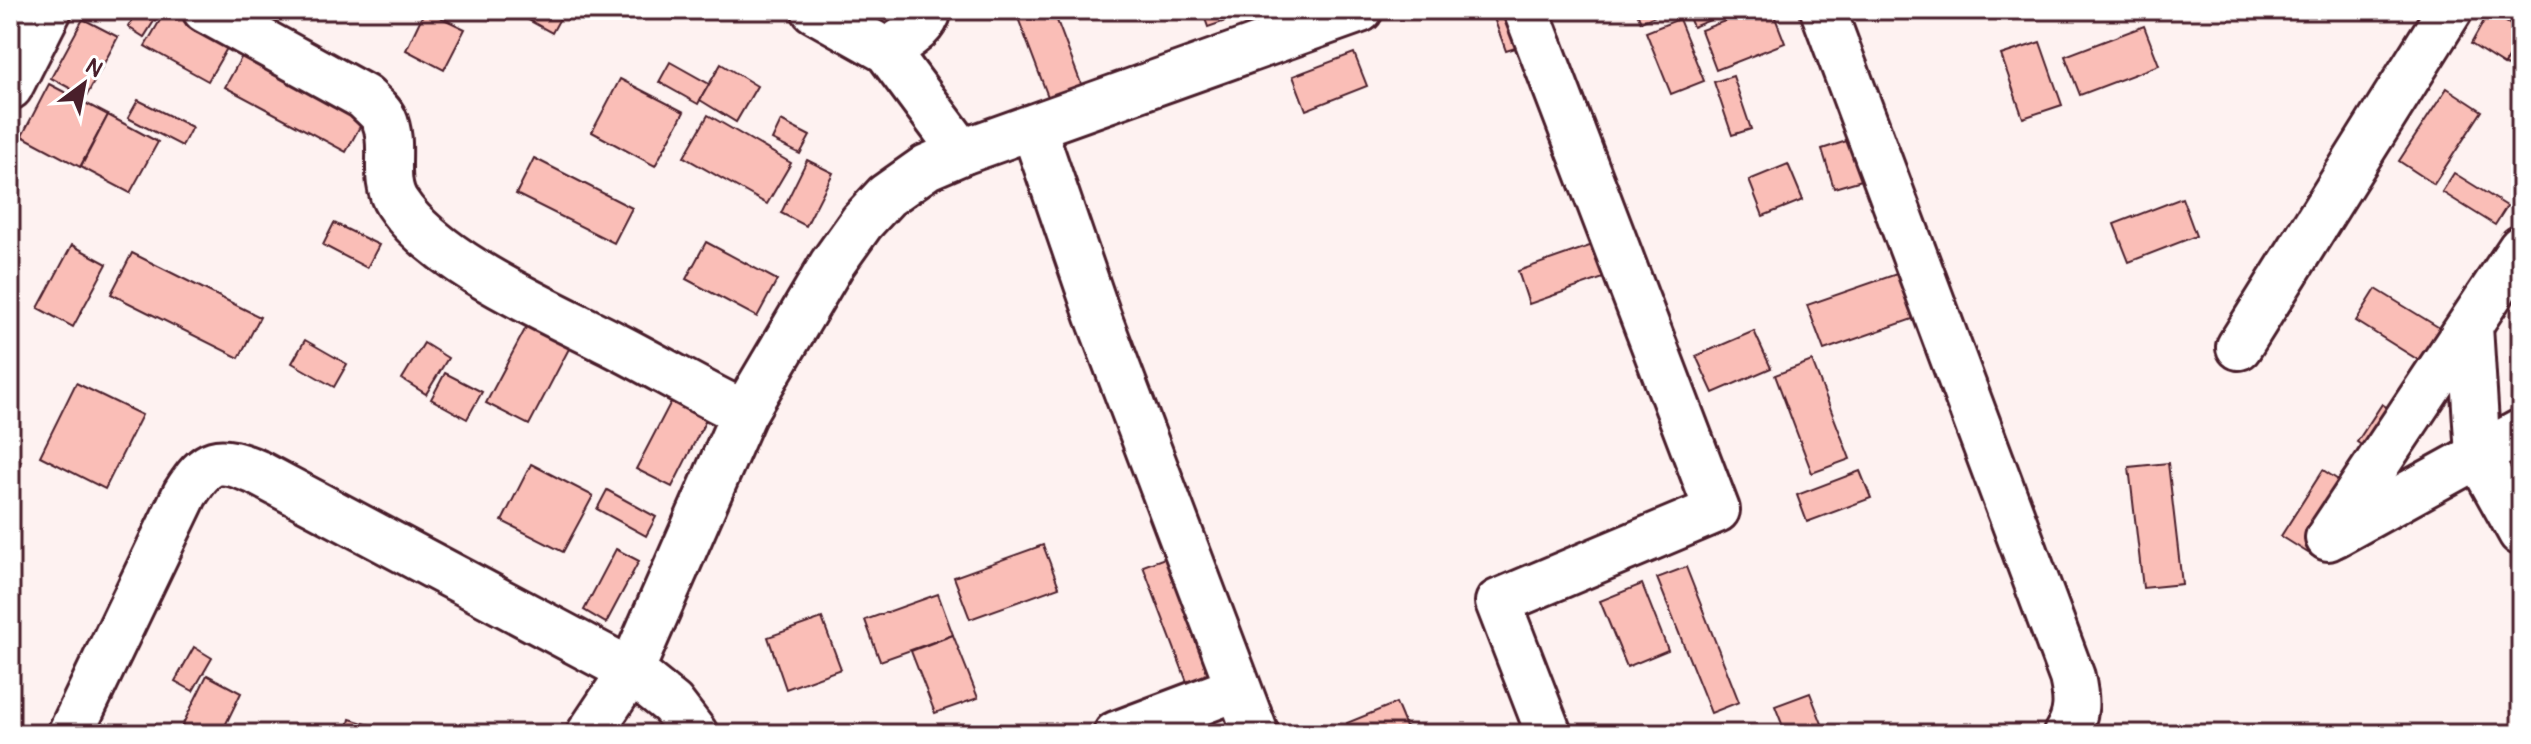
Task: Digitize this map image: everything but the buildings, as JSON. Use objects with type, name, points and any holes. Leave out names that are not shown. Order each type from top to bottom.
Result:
[{"type":"street","points":[[10,87],[49,10]]},
{"type":"street","points":[[205,10],[364,97],[384,119],[395,201],[429,238],[541,308],[744,413]]},
{"type":"street","points":[[814,10],[887,51],[962,152]]},
{"type":"street","points":[[887,51],[917,30],[929,10]]},
{"type":"street","points":[[589,734],[631,671],[744,413],[832,264],[862,222],[886,196],[927,167],[962,152],[1360,10]]},
{"type":"street","points":[[1526,10],[1717,510],[1498,602],[1549,734]]},
{"type":"street","points":[[1823,10],[2072,677],[2076,710],[2066,734]]},
{"type":"street","points":[[2239,347],[2450,10]]},
{"type":"street","points":[[1033,127],[1098,316],[1256,734]]},
{"type":"street","points":[[2521,248],[2328,538],[2521,432]]},
{"type":"street","points":[[2470,326],[2478,456],[2521,533]]},
{"type":"street","points":[[70,734],[185,494],[206,466],[225,461],[256,472],[631,671],[672,704],[695,734]]},
{"type":"street","points":[[1116,734],[1238,688]]}]
